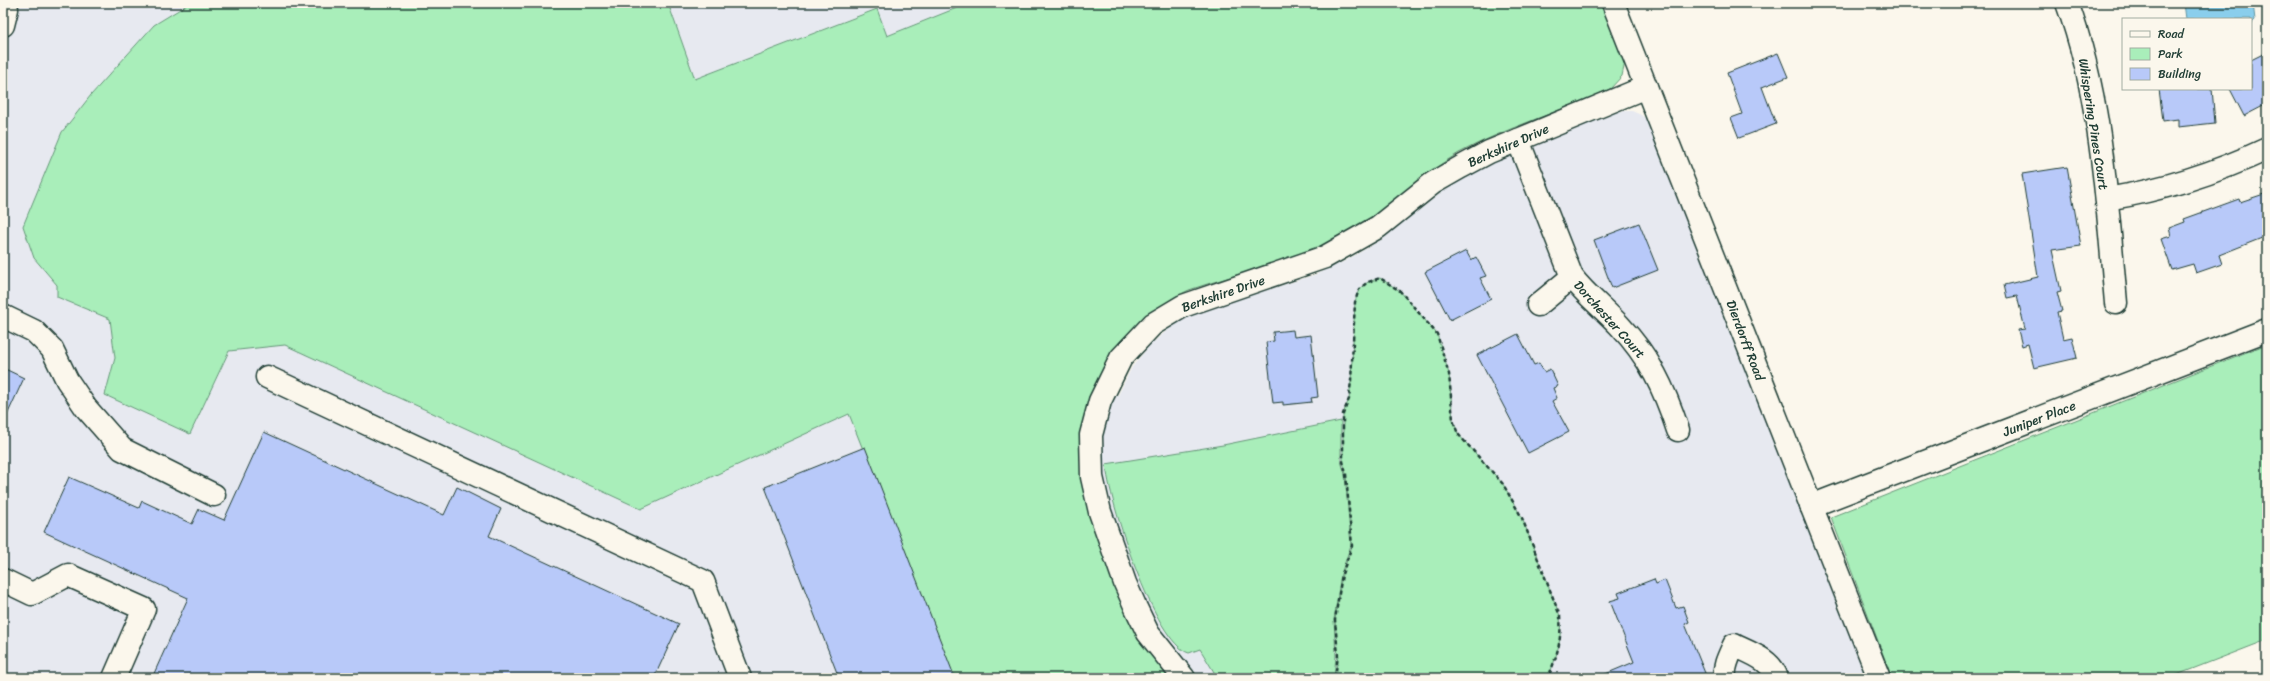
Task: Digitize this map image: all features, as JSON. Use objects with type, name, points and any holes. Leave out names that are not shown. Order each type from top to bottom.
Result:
[{"type":"street","points":[[3,25],[6,9],[5,3]]},
{"type":"street","name":"Dierdorff Road","points":[[1613,3],[1878,678]]},
{"type":"street","name":"Whispering Pines Court","points":[[2068,3],[2081,47],[2093,102],[2107,199],[2116,303]]},
{"type":"street","name":"Berkshire Drive","points":[[1184,678],[1148,633],[1136,608],[1125,583],[1100,512],[1092,478],[1091,435],[1100,402],[1121,358],[1153,324],[1183,306],[1215,294],[1286,272],[1332,254],[1378,227],[1439,180],[1489,152],[1646,87]]},
{"type":"street","name":"Dorchester Court","points":[[1518,140],[1572,277],[1585,294],[1620,326],[1651,364],[1668,400],[1678,430]]},
{"type":"street","name":"Whispering Pines Court","points":[[2107,199],[2155,190],[2219,169],[2267,150]]},
{"type":"street","points":[[1538,305],[1572,277]]},
{"type":"street","points":[[3,316],[34,331],[52,349],[67,380],[86,408],[122,449],[214,495]]},
{"type":"street","name":"Juniper Place","points":[[1811,506],[2267,330]]},
{"type":"street","points":[[267,377],[703,581],[740,678]]},
{"type":"street","points":[[3,580],[32,594],[68,575],[144,609],[114,678]]},
{"type":"street","points":[[1725,678],[1724,672],[1734,645],[1756,655],[1766,662],[1777,678]]},
{"type":"path","points":[[1335,678],[1338,656],[1335,620],[1342,574],[1352,546],[1346,474],[1343,461],[1343,414],[1349,399],[1351,381],[1355,302],[1359,289],[1368,282],[1380,278],[1400,292],[1437,334],[1449,374],[1453,420],[1458,434],[1503,484],[1522,518],[1560,616],[1561,633],[1558,654],[1548,678]]},
{"type":"shaded area","points":[[3,3],[190,3],[154,25],[91,95],[62,132],[23,226],[34,258],[57,285],[57,297],[110,319],[115,358],[105,395],[190,434],[229,351],[285,345],[641,509],[849,414],[879,486],[1118,395],[1132,367],[1150,345],[1171,327],[1195,313],[1314,275],[1345,261],[1381,240],[1456,181],[1495,160],[1619,111],[1632,111],[1649,121],[1870,678],[3,678]]},
{"type":"shaded area","points":[[668,3],[969,3],[887,36],[876,9],[695,79]]},
{"type":"green space","points":[[190,3],[668,3],[695,79],[877,9],[887,36],[969,3],[1602,3],[1625,62],[1622,76],[1610,89],[1496,135],[1459,153],[1428,173],[1369,219],[1338,238],[1283,261],[1189,290],[1175,297],[1146,316],[1083,433],[1148,649],[1168,678],[953,678],[849,414],[641,509],[285,345],[229,351],[190,434],[105,395],[115,358],[110,319],[57,297],[57,285],[34,258],[23,226],[62,132],[91,95],[154,25]]},
{"type":"green space","points":[[1380,278],[1400,291],[1437,334],[1449,374],[1453,420],[1458,434],[1503,484],[1522,518],[1560,616],[1558,648],[1548,678],[1335,678],[1338,656],[1335,620],[1342,574],[1352,546],[1346,474],[1343,461],[1343,414],[1349,399],[1351,381],[1355,302],[1359,289],[1368,282]]},
{"type":"green space","points":[[2267,344],[2267,640],[2169,678],[1892,678],[1831,517]]},
{"type":"green space","points":[[1341,421],[1341,461],[1345,474],[1351,545],[1341,574],[1334,620],[1336,656],[1334,678],[1214,678],[1214,672],[1200,649],[1189,653],[1176,644],[1162,625],[1148,598],[1124,537],[1115,507],[1106,464],[1223,445]]},
{"type":"water","points":[[2184,3],[2253,3],[2255,20],[2252,23],[2252,18],[2186,18]]},
{"type":"building","points":[[2267,52],[2267,104],[2244,116],[2231,90],[2252,90],[2252,60]]},
{"type":"building","points":[[1778,53],[1788,77],[1762,87],[1776,124],[1739,138],[1731,118],[1742,114],[1727,73]]},
{"type":"building","points":[[2159,90],[2212,90],[2215,123],[2178,127],[2178,119],[2163,121]]},
{"type":"building","points":[[2067,167],[2081,246],[2052,250],[2061,291],[2057,292],[2062,311],[2057,312],[2063,339],[2072,337],[2077,358],[2034,368],[2028,344],[2022,346],[2018,330],[2025,329],[2017,296],[2007,298],[2004,285],[2038,277],[2022,174]]},
{"type":"building","points":[[2267,193],[2267,236],[2219,255],[2222,264],[2196,273],[2193,264],[2172,270],[2161,239],[2171,236],[2169,228],[2185,222],[2184,219],[2239,199],[2240,202]]},
{"type":"building","points":[[1639,223],[1658,270],[1612,288],[1594,240]]},
{"type":"building","points":[[1466,251],[1471,260],[1476,257],[1486,276],[1480,278],[1491,299],[1450,320],[1425,272]]},
{"type":"building","points":[[1293,330],[1294,337],[1311,335],[1318,397],[1311,398],[1312,402],[1283,405],[1283,402],[1273,403],[1266,342],[1274,341],[1273,332]]},
{"type":"building","points":[[1518,334],[1534,365],[1539,363],[1544,372],[1550,369],[1558,386],[1553,388],[1557,398],[1552,401],[1569,432],[1528,453],[1477,355]]},
{"type":"building","points":[[3,368],[24,378],[3,424]]},
{"type":"building","points":[[264,432],[444,515],[457,487],[501,509],[489,536],[679,624],[654,678],[152,678],[188,598],[44,532],[69,477],[139,508],[142,501],[192,524],[199,509],[224,520]]},
{"type":"building","points":[[865,447],[955,678],[839,678],[765,487]]},
{"type":"building","points":[[1654,579],[1656,584],[1665,580],[1676,608],[1683,606],[1689,622],[1685,624],[1707,678],[1596,678],[1634,662],[1610,601],[1620,598],[1618,593]]}]
